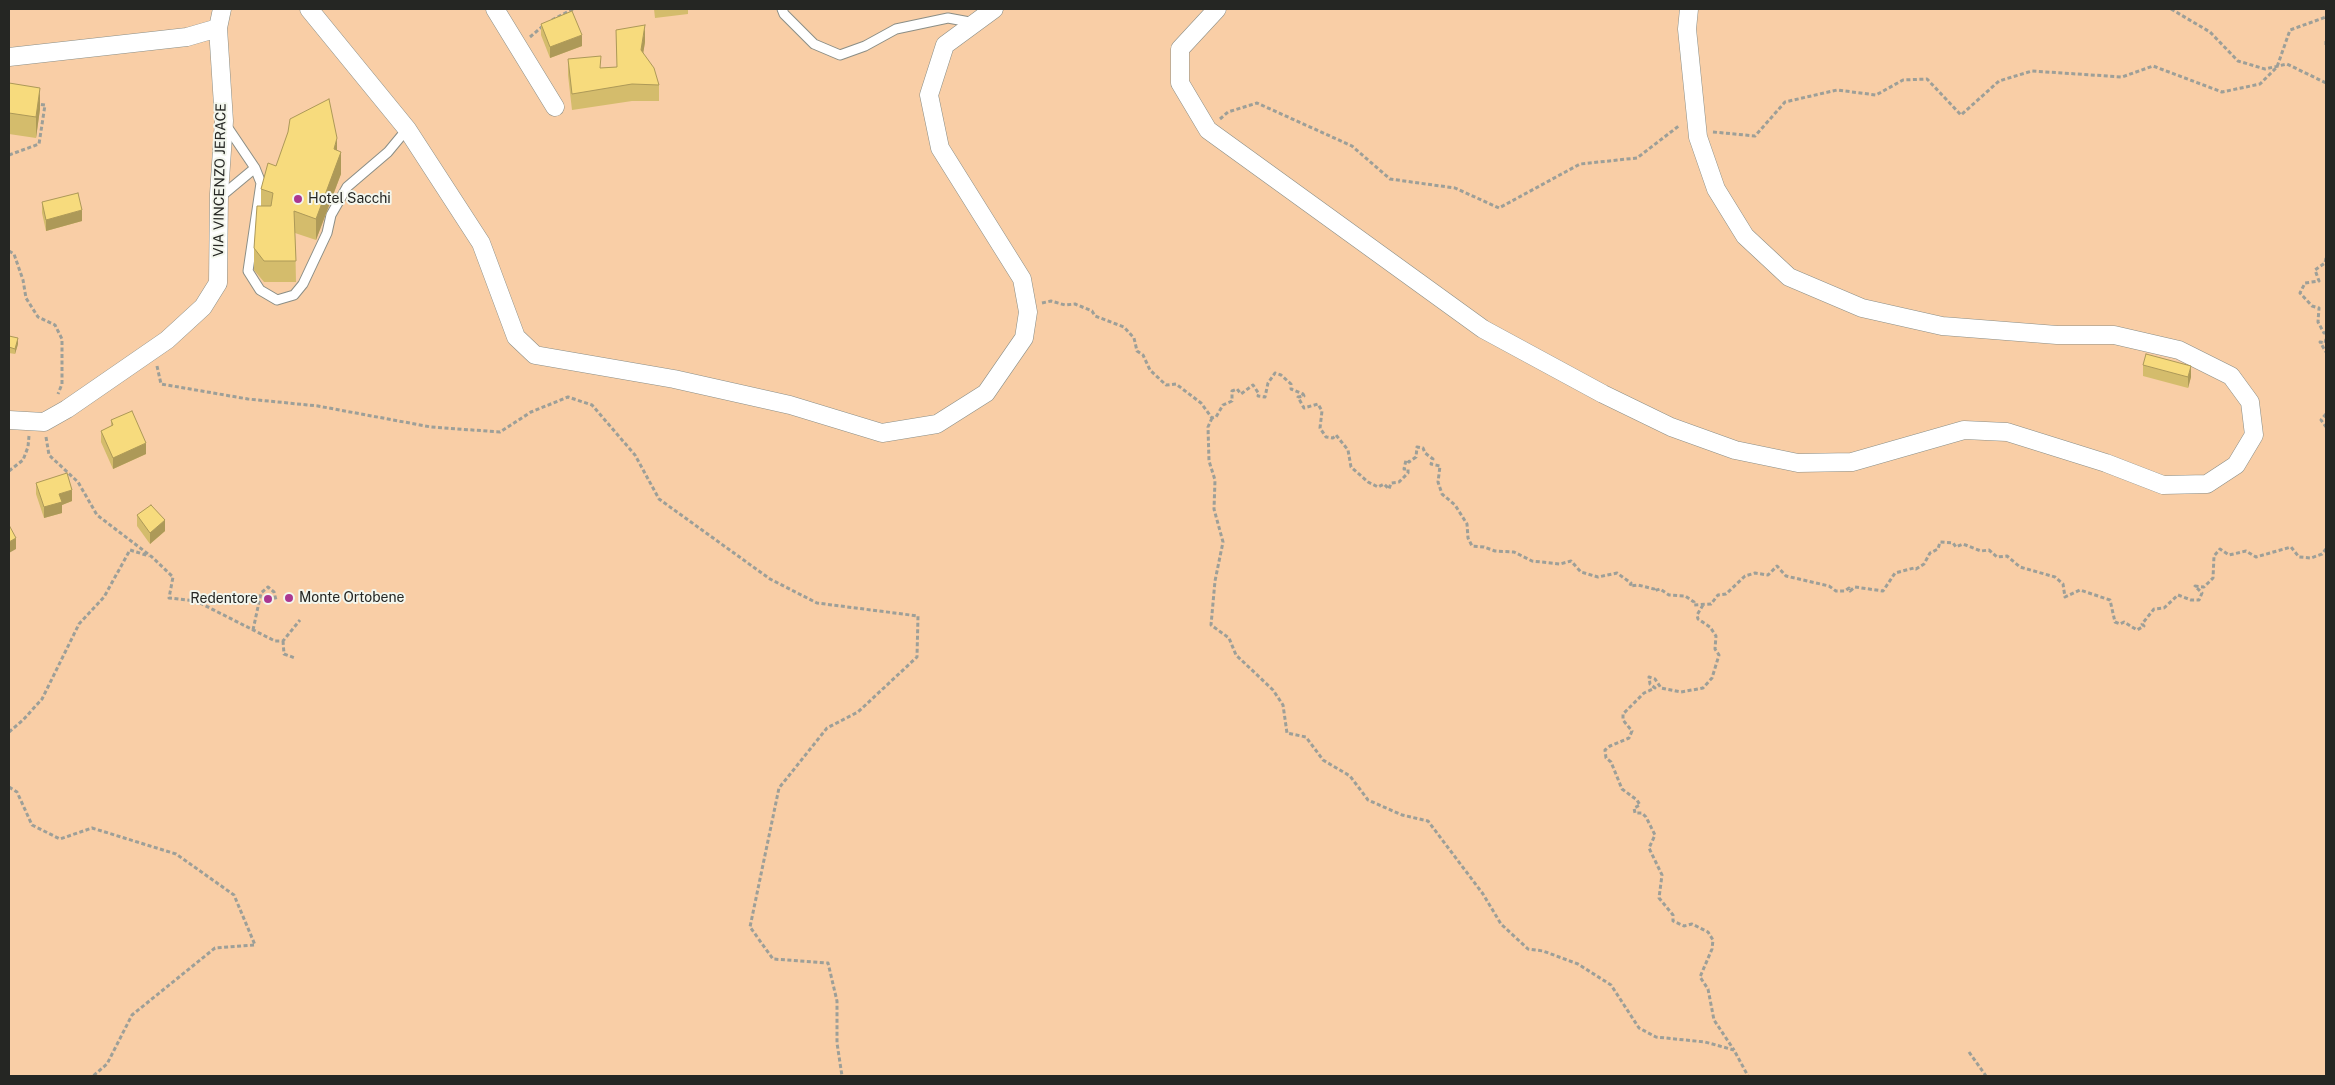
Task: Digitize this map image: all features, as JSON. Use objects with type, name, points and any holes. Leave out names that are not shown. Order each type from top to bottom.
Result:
[{"type":"street","name":"VIA VINCENZO JERACE","points":[[37,422],[67,409],[167,340],[203,307],[218,283],[219,194],[224,121],[218,28],[222,9]]},
{"type":"street","points":[[309,9],[407,129],[481,243],[516,336],[535,355],[674,379],[790,405],[882,433],[937,424],[986,393],[1024,338],[1028,312],[1022,279],[940,148],[928,95],[945,45],[994,9]]},
{"type":"street","points":[[495,9],[555,107]]},
{"type":"street","points":[[1218,9],[1180,49],[1180,83],[1208,130],[1483,329],[1603,394],[1654,418],[1735,450],[1798,462],[1852,462],[1964,430],[2007,432],[2106,463],[2163,485],[2208,484],[2236,465],[2254,435],[2250,402],[2230,376],[2179,350],[2114,335],[2058,335],[1942,326],[1862,308],[1789,277],[1745,236],[1716,189],[1698,137],[1687,30],[1689,9]]},
{"type":"street","points":[[9,57],[187,37],[218,28]]},
{"type":"street","points":[[9,420],[37,422]]},
{"type":"lane","points":[[782,9],[784,14],[814,44],[840,55],[865,46],[896,29],[948,18],[975,23]]},
{"type":"lane","points":[[224,121],[255,168],[261,183],[248,271],[260,290],[277,300],[294,295],[303,284],[327,233],[331,216],[346,187],[388,152],[407,129]]},
{"type":"lane","points":[[219,194],[225,193],[255,168]]},
{"type":"path","points":[[521,49],[534,32],[573,9]]},
{"type":"path","points":[[2171,9],[2210,32],[2238,61],[2265,69],[2287,64],[2326,83]]},
{"type":"path","points":[[1208,130],[1228,112],[1257,103],[1352,146],[1390,179],[1455,188],[1499,208],[1580,164],[1637,158],[1696,112],[1713,132],[1755,136],[1785,102],[1837,90],[1876,96],[1903,80],[1927,79],[1961,114],[1999,81],[2032,71],[2122,78],[2153,66],[2222,92],[2260,84],[2277,67],[2290,30],[2326,17]]},
{"type":"path","points":[[2326,41],[2326,47]]},
{"type":"path","points":[[9,155],[39,144],[45,105],[36,104]]},
{"type":"path","points":[[9,251],[14,254],[23,280],[26,298],[38,317],[55,326],[62,339],[62,384],[37,422],[23,460],[9,471]]},
{"type":"path","points":[[2326,258],[2325,263],[2315,270],[2319,281],[2305,283],[2300,293],[2312,306],[2319,308],[2318,322],[2324,333],[2326,333]]},
{"type":"path","points":[[1065,305],[1074,304],[1083,307],[1092,311],[1095,316],[1124,327],[1134,338],[1137,350],[1143,355],[1150,370],[1166,385],[1176,384],[1195,398],[1212,418]]},
{"type":"path","points":[[2326,339],[2325,343],[2320,342],[2326,352]]},
{"type":"path","points":[[153,350],[161,384],[248,399],[318,406],[431,427],[500,432],[531,412],[568,398],[592,406],[635,455],[659,499],[770,579],[817,603],[918,616],[917,657],[858,712],[827,728],[780,788],[750,927],[773,959],[828,963],[837,1001],[836,1043],[842,1076]]},
{"type":"path","points":[[1734,1050],[1705,1042],[1656,1037],[1639,1028],[1611,985],[1578,964],[1528,949],[1501,924],[1483,894],[1428,822],[1402,815],[1368,800],[1350,776],[1323,760],[1306,737],[1287,733],[1283,705],[1273,690],[1236,655],[1229,638],[1211,626],[1215,581],[1223,542],[1214,509],[1215,480],[1209,461],[1208,428],[1212,418],[1216,417],[1223,406],[1232,401],[1232,391],[1237,389],[1241,394],[1253,385],[1259,394],[1258,396],[1265,397],[1264,394],[1268,383],[1274,373],[1280,375],[1291,384],[1291,389],[1303,394],[1304,396],[1298,397],[1304,408],[1318,404],[1322,411],[1320,428],[1326,437],[1332,438],[1336,436],[1348,450],[1351,467],[1368,482],[1378,487],[1384,484],[1389,489],[1391,484],[1399,482],[1408,473],[1408,469],[1404,469],[1406,460],[1409,462],[1416,457],[1417,447],[1422,448],[1432,459],[1432,464],[1440,466],[1438,482],[1442,494],[1455,505],[1467,524],[1468,538],[1472,546],[1484,547],[1495,551],[1514,552],[1532,562],[1560,564],[1571,561],[1581,572],[1598,577],[1617,573],[1631,584],[1630,586],[1638,585],[1654,589],[1654,591],[1660,589],[1669,594],[1685,596],[1694,602],[1694,605],[1711,604],[1718,595],[1726,594],[1745,576],[1755,573],[1768,575],[1776,566],[1786,576],[1829,586],[1836,591],[1845,591],[1849,588],[1850,592],[1855,587],[1883,591],[1895,573],[1916,569],[1924,564],[1930,553],[1938,549],[1940,542],[1954,543],[1956,547],[1963,544],[1981,551],[1989,550],[1997,556],[2007,556],[2020,567],[2055,577],[2063,584],[2065,597],[2080,590],[2110,600],[2115,622],[2120,624],[2124,622],[2137,630],[2144,626],[2142,624],[2154,609],[2164,608],[2178,594],[2191,600],[2199,600],[2202,593],[2195,586],[2204,587],[2212,578],[2214,556],[2220,549],[2229,555],[2246,551],[2256,557],[2291,547],[2299,557],[2311,558],[2322,554],[2326,549]]},
{"type":"path","points":[[2326,414],[2321,420],[2326,427]]},
{"type":"path","points":[[37,422],[49,455],[78,482],[97,515],[152,557],[173,577],[169,598],[196,601],[234,618],[275,641],[283,641]]},
{"type":"path","points":[[9,732],[42,700],[79,624],[104,597],[130,550],[152,557]]},
{"type":"path","points":[[253,630],[261,593],[268,587],[274,592],[276,600]]},
{"type":"path","points":[[1703,605],[1697,614],[1698,619],[1710,627],[1716,636],[1715,649],[1719,655],[1712,678],[1704,688],[1681,692],[1661,688],[1657,685],[1655,679],[1649,677],[1650,684],[1655,688],[1644,693],[1623,714],[1623,720],[1632,731],[1630,738],[1605,750],[1606,758],[1611,762],[1622,789],[1637,800],[1640,805],[1634,808],[1635,813],[1642,813],[1646,817],[1655,835],[1649,848],[1662,875],[1660,898],[1678,924],[1692,924],[1708,932],[1713,940],[1712,949],[1700,978],[1708,989],[1714,1020],[1734,1050],[1748,1076]]},
{"type":"path","points":[[295,658],[284,654],[283,641],[300,620]]},
{"type":"path","points":[[9,787],[17,792],[32,825],[60,839],[92,828],[176,854],[234,895],[254,945],[215,948],[132,1015],[106,1064],[93,1076]]},
{"type":"path","points":[[1969,1052],[1986,1076]]},
{"type":"shaded area","name":"Monte Ortobene","points":[[9,9],[2326,9],[2326,1076],[9,1076]]},
{"type":"building","points":[[572,11],[582,35],[550,47],[541,24]]},
{"type":"building","points":[[645,25],[641,50],[654,68],[659,85],[632,84],[572,94],[568,59],[601,56],[600,68],[617,67],[616,30]]},
{"type":"building","points":[[9,83],[40,88],[36,117],[9,113]]},
{"type":"building","name":"Hotel Sacchi","points":[[329,99],[337,138],[334,149],[341,152],[316,219],[294,211],[296,261],[264,261],[254,248],[257,206],[271,206],[273,193],[261,189],[268,163],[276,166],[288,132],[290,119]]},
{"type":"building","points":[[78,193],[82,210],[46,220],[42,202]]},
{"type":"building","points":[[9,336],[18,338],[15,349],[9,347]]},
{"type":"building","points":[[2146,354],[2191,366],[2188,377],[2143,365]]},
{"type":"building","points":[[132,411],[146,443],[113,458],[101,431],[113,425],[111,420]]},
{"type":"building","points":[[67,473],[72,490],[59,494],[62,502],[44,507],[36,483]]},
{"type":"building","points":[[151,505],[165,520],[150,533],[137,515]]},
{"type":"building","points":[[9,525],[16,538],[9,542]]},
{"type":"place","name":"Hotel Sacchi","points":[[298,199]]},
{"type":"place","name":"Monte Ortobene","points":[[289,598]]},
{"type":"place","name":"Redentore","points":[[268,599]]}]
